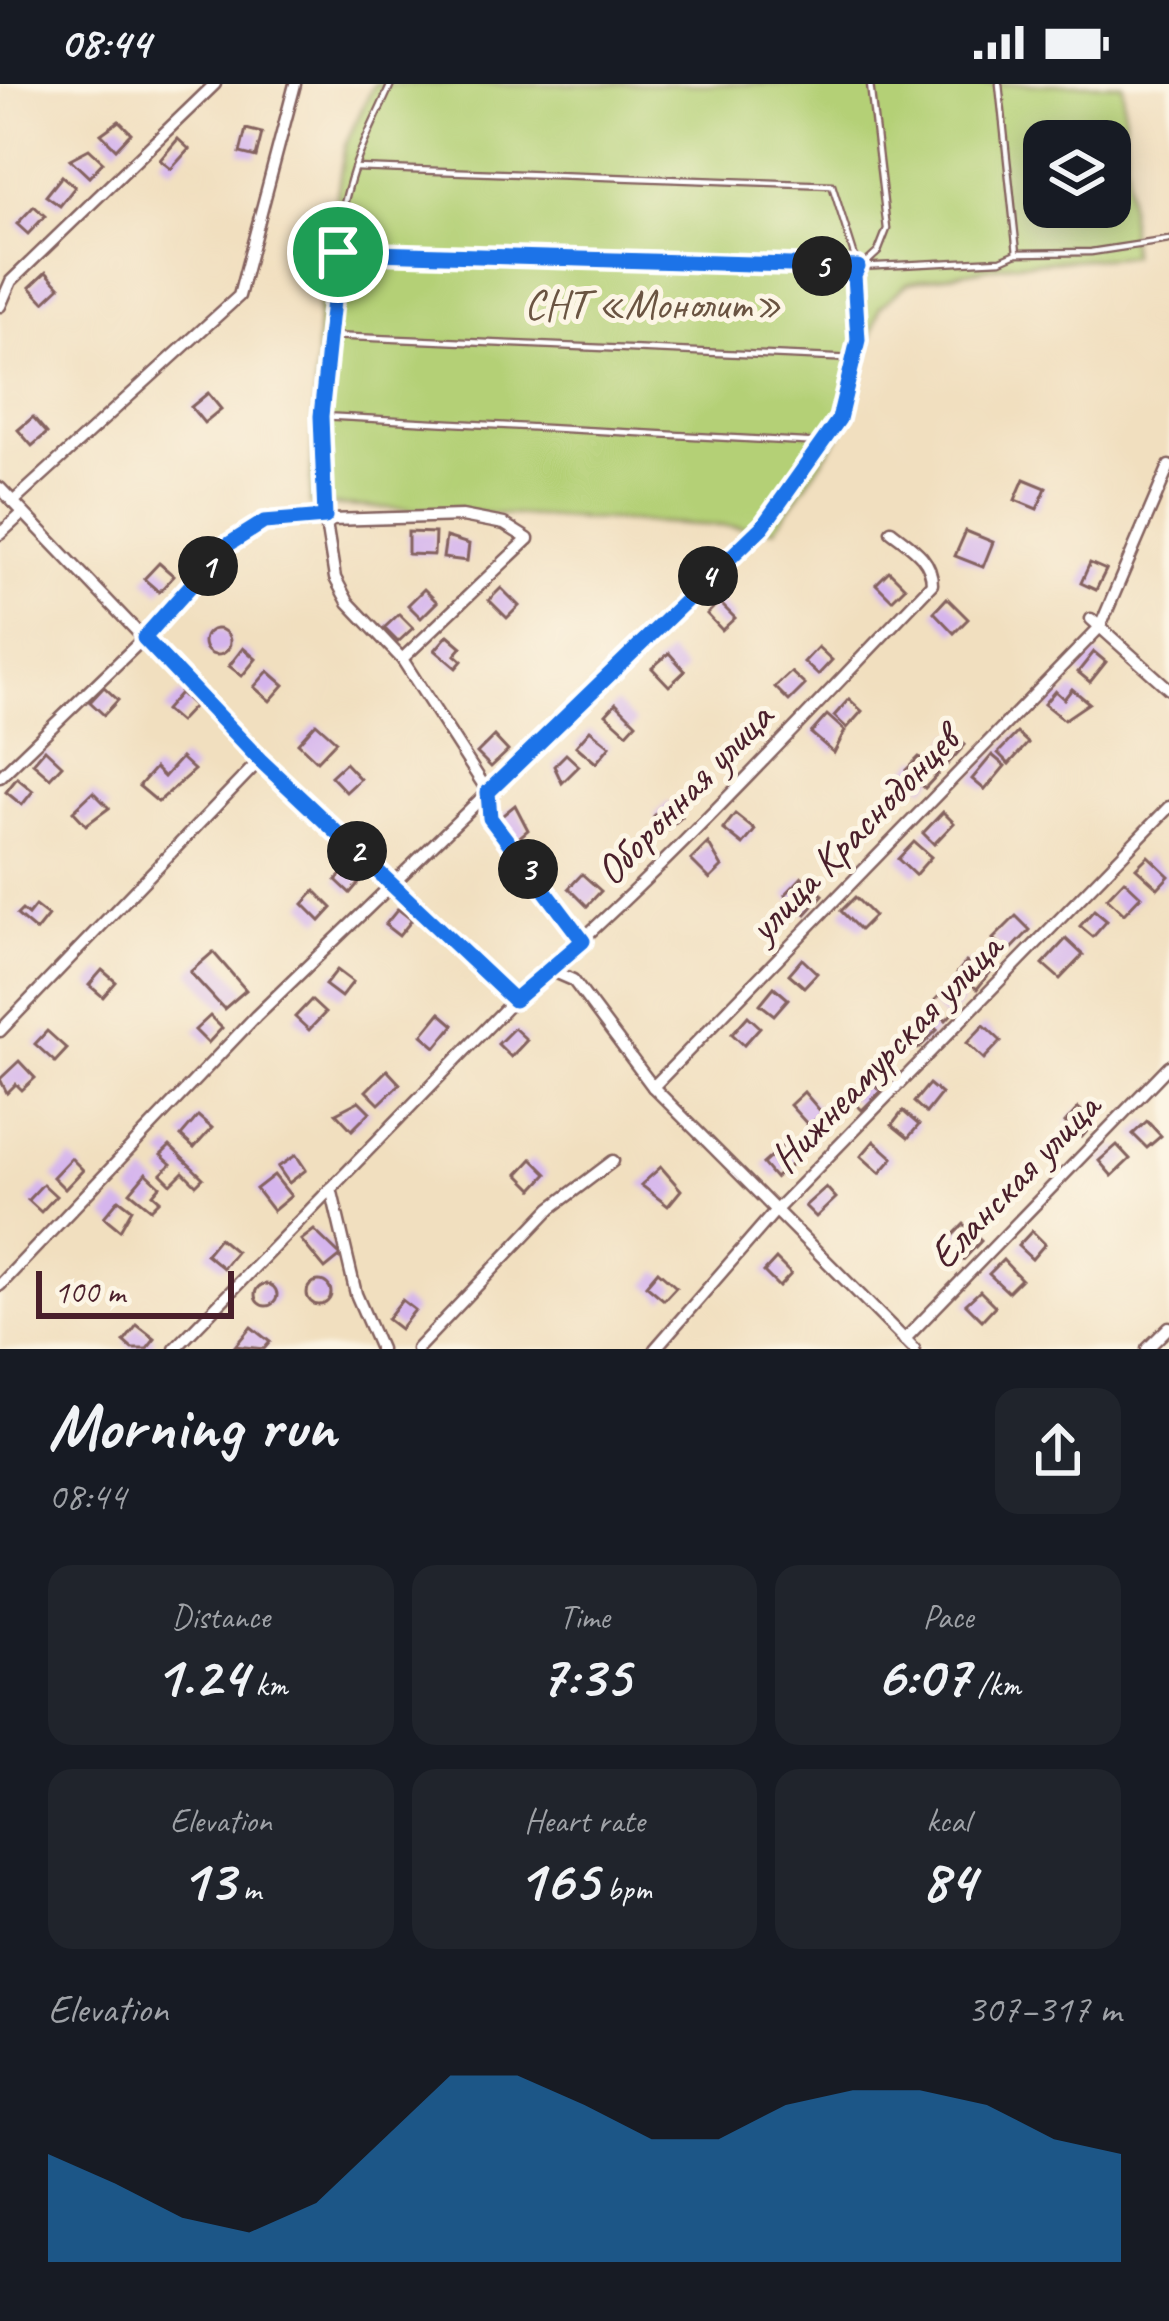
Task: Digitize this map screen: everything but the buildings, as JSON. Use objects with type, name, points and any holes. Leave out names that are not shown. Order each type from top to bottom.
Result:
[{"type":"street","points":[[0,305],[11,281],[215,84]]},
{"type":"street","points":[[13,502],[239,296],[295,84]]},
{"type":"street","points":[[0,294],[0,305]]},
{"type":"street","points":[[1169,466],[1165,486],[1096,623],[1169,688]]},
{"type":"street","points":[[0,488],[260,760],[514,1000]]},
{"type":"street","points":[[0,534],[23,513]]},
{"type":"street","points":[[0,777],[144,638],[226,546],[264,522],[461,516],[504,524],[528,539],[402,659]]},
{"type":"street","points":[[325,517],[335,578],[348,602],[402,659],[488,792],[490,818],[583,941]]},
{"type":"street","points":[[0,1285],[256,1016],[763,526]]},
{"type":"street","name":"Оборонная улица","points":[[175,1349],[514,1000],[583,941],[932,584],[932,570],[920,554],[891,531]]},
{"type":"street","name":"улица Краснодонцев","points":[[653,1087],[1096,623]]},
{"type":"street","points":[[0,1031],[260,760]]},
{"type":"street","name":"Нижнеамурская улица","points":[[655,1349],[776,1210],[1169,808]]},
{"type":"street","points":[[550,970],[573,980],[653,1087],[909,1344]]},
{"type":"street","name":"Еланская улица","points":[[909,1344],[1169,1066]]},
{"type":"street","points":[[417,1349],[551,1208],[613,1161]]},
{"type":"street","points":[[331,1188],[356,1294],[380,1349]]},
{"type":"street","points":[[1147,1349],[1169,1327]]},
{"type":"lane","points":[[325,517],[321,416],[338,252],[355,168],[391,84]]},
{"type":"lane","points":[[763,526],[839,419],[856,359],[854,275],[878,252],[887,229],[870,84]]},
{"type":"lane","points":[[1000,84],[1017,253]]},
{"type":"lane","points":[[355,168],[832,185],[858,267]]},
{"type":"lane","points":[[338,252],[858,267],[1000,260],[1017,253],[1091,252],[1169,240]]},
{"type":"lane","points":[[329,336],[856,359]]},
{"type":"lane","points":[[321,416],[823,443]]},
{"type":"green space","name":"СНТ «Монолит»","points":[[374,84],[1123,84],[1125,120],[1023,120],[1023,228],[1130,228],[1131,256],[1010,264],[908,283],[880,307],[840,435],[775,529],[310,504],[319,306],[345,145]]},
{"type":"route","points":[[338,252],[858,267],[854,275],[858,340],[854,375],[839,419],[763,526],[488,792],[490,818],[583,941],[514,1000],[260,760],[144,638],[226,546],[264,522],[325,517],[321,416],[338,252]]}]
